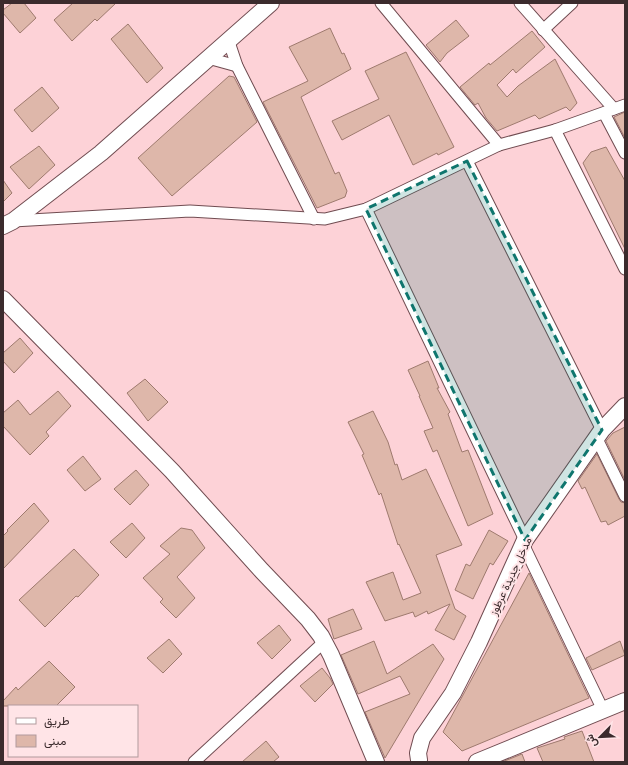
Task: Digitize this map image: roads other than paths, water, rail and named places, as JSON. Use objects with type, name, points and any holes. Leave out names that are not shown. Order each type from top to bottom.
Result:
[{"type":"street","points":[[8,224],[101,153],[228,39],[271,3]]},
{"type":"street","points":[[381,3],[499,145]]},
{"type":"street","points":[[520,3],[609,111],[625,153]]},
{"type":"street","points":[[543,30],[572,3]]},
{"type":"street","points":[[228,39],[237,66],[314,219]]},
{"type":"street","points":[[208,58],[237,66]]},
{"type":"street","points":[[8,224],[190,211],[324,219],[366,209],[499,145],[556,130],[625,105]]},
{"type":"street","points":[[556,130],[625,269]]},
{"type":"street","points":[[467,161],[599,434],[625,496]]},
{"type":"street","points":[[366,209],[603,710]]},
{"type":"street","points":[[3,299],[172,471],[262,571],[294,602],[308,619],[324,642],[337,669],[376,762]]},
{"type":"street","name":"مدخل جديدة عرطوز","points":[[421,761],[418,752],[422,738],[453,693],[479,642],[524,542],[599,434],[625,406]]},
{"type":"street","points":[[194,762],[324,642]]},
{"type":"street","points":[[477,762],[625,701]]}]
